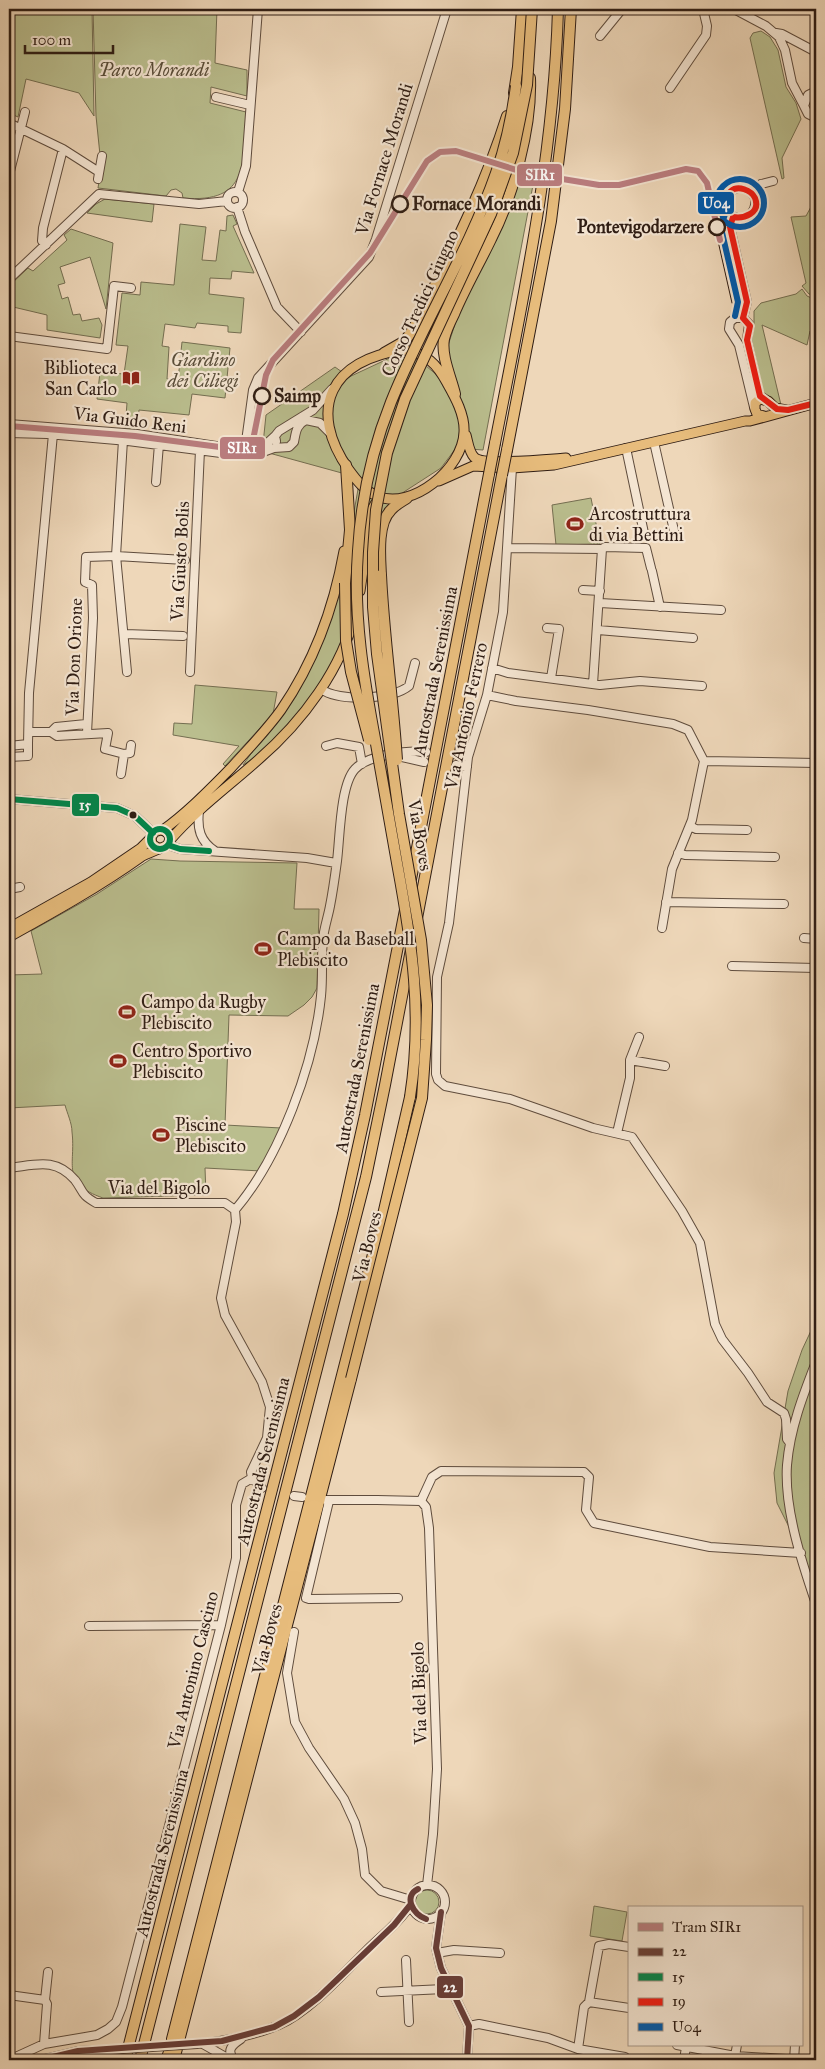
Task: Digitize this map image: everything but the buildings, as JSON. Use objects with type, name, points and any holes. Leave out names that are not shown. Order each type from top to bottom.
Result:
[{"type":"highway","name":"Corso Tredici Giugno","points":[[364,494],[374,452],[391,403],[489,192],[507,133],[516,86],[522,9]]},
{"type":"highway","name":"Corso Tredici Giugno","points":[[395,426],[420,364],[499,194],[518,134],[530,64],[532,9]]},
{"type":"highway","name":"Autostrada Serenissima","points":[[125,2060],[352,1178],[539,208],[552,97],[558,9]]},
{"type":"highway","name":"Autostrada Serenissima","points":[[140,2060],[366,1177],[550,228],[565,109],[571,9]]},
{"type":"highway","points":[[455,394],[445,358],[444,339],[479,260],[491,239],[506,204],[515,176],[531,92],[530,64]]},
{"type":"highway","points":[[384,353],[409,337],[439,278],[463,228],[499,143],[516,86]]},
{"type":"highway","name":"Via Boves","points":[[170,2057],[351,1379],[422,1098],[425,1071],[427,1004],[421,940],[385,720],[372,607],[376,510],[387,454],[395,426]]},
{"type":"highway","points":[[346,465],[349,516],[345,582],[346,641],[351,672],[370,741],[379,791],[388,810]]},
{"type":"highway","name":"Via Boves","points":[[172,2039],[402,1139],[414,1077],[417,1038],[416,1000],[409,932],[363,671],[357,609],[358,552],[364,494]]},
{"type":"highway","points":[[399,814],[395,726],[384,631],[380,542],[389,512],[407,498]]},
{"type":"main road","points":[[586,458],[513,461],[479,460],[472,455],[455,394],[437,366],[428,357],[416,351],[404,350],[384,353],[350,370],[343,375],[332,389],[328,411],[332,436],[346,465],[364,488],[379,497],[407,498],[432,484],[473,466],[512,468],[554,466],[745,420],[750,421],[816,403]]},
{"type":"main road","points":[[745,420],[753,414],[757,402],[768,402],[777,409],[788,410]]},
{"type":"main road","points":[[765,416],[771,410],[768,402]]},
{"type":"main road","points":[[754,408],[757,414],[765,416]]},
{"type":"main road","points":[[432,484],[454,461],[463,444],[464,430]]},
{"type":"main road","points":[[9,937],[94,889],[145,855],[169,842],[199,812],[276,743],[303,714],[335,665],[354,619],[364,563],[370,513],[373,504],[379,497]]},
{"type":"main road","points":[[364,563],[373,528],[378,520],[389,512]]},
{"type":"main road","points":[[9,928],[91,882],[141,848],[152,835],[159,830],[163,830],[200,800],[263,733],[292,693],[313,654],[338,581],[349,516]]},
{"type":"main road","points":[[163,830],[168,834],[169,842]]},
{"type":"main road","points":[[152,835],[152,844],[159,848]]},
{"type":"street","points":[[238,192],[246,173],[258,9]]},
{"type":"street","name":"Via Fornace Morandi","points":[[246,453],[253,390],[256,381],[369,257],[447,9]]},
{"type":"street","points":[[600,36],[622,9]]},
{"type":"street","points":[[670,88],[706,36],[707,28],[703,9]]},
{"type":"street","points":[[734,9],[776,33],[782,34],[816,52]]},
{"type":"street","points":[[776,33],[785,50],[791,79],[795,88],[808,114],[816,118]]},
{"type":"street","points":[[795,88],[814,92]]},
{"type":"street","points":[[804,106],[806,98],[814,92]]},
{"type":"street","points":[[216,97],[250,105]]},
{"type":"street","points":[[9,175],[25,112]]},
{"type":"street","points":[[9,123],[64,149],[99,175],[102,156]]},
{"type":"street","points":[[46,245],[42,240],[42,229],[64,149]]},
{"type":"street","points":[[761,184],[758,187],[754,208],[748,216],[743,218],[733,217],[726,210],[725,200],[730,191],[773,181]]},
{"type":"street","points":[[744,188],[749,190],[755,198]]},
{"type":"street","points":[[237,208],[231,207],[227,201],[227,196],[231,192],[238,192]]},
{"type":"street","points":[[237,208],[243,199],[238,192]]},
{"type":"street","points":[[9,279],[92,199],[101,193],[199,204],[227,201]]},
{"type":"street","points":[[237,208],[245,232],[278,307],[301,332]]},
{"type":"street","points":[[733,217],[730,226],[747,302],[743,318]]},
{"type":"street","points":[[9,336],[107,349],[114,286],[131,288]]},
{"type":"street","points":[[754,408],[739,345],[730,331],[730,322],[735,318],[743,318],[749,324],[747,343],[759,393],[768,402]]},
{"type":"street","points":[[734,337],[741,338],[748,332]]},
{"type":"street","points":[[246,453],[262,448],[279,431],[313,410],[332,389]]},
{"type":"street","points":[[294,435],[302,422],[310,420],[320,423],[332,436]]},
{"type":"street","name":"Via Guido Reni","points":[[9,424],[137,434],[246,453]]},
{"type":"street","points":[[246,453],[291,446],[295,440],[294,435],[291,430],[284,429]]},
{"type":"street","name":"Via Guido Reni","points":[[9,433],[53,434],[123,440],[200,450],[246,453]]},
{"type":"street","points":[[9,757],[28,756],[29,693],[53,434]]},
{"type":"street","points":[[275,436],[276,442],[281,448]]},
{"type":"street","points":[[123,440],[116,556],[125,634],[127,672]]},
{"type":"street","points":[[654,442],[675,535]]},
{"type":"street","name":"Via Guido Reni","points":[[156,482],[159,444]]},
{"type":"street","points":[[626,448],[644,533]]},
{"type":"street","name":"Via Giusto Bolis","points":[[190,672],[200,450]]},
{"type":"street","name":"Via Antonio Ferrero","points":[[512,468],[503,612],[487,695],[468,757],[449,923],[437,977],[438,1026],[435,1068],[438,1080],[445,1086],[510,1099],[593,1128],[632,1137],[695,1233],[703,1254],[715,1324],[722,1339],[767,1402],[784,1413],[787,1439],[790,1443]]},
{"type":"street","points":[[507,548],[646,548],[660,607]]},
{"type":"street","points":[[593,684],[600,604],[602,549]]},
{"type":"street","points":[[116,556],[185,560]]},
{"type":"street","name":"Via Don Orione","points":[[87,733],[93,618],[92,585],[85,582],[86,557],[116,556]]},
{"type":"street","points":[[583,590],[600,591]]},
{"type":"street","points":[[600,604],[721,610]]},
{"type":"street","points":[[547,628],[559,629],[551,678]]},
{"type":"street","points":[[598,630],[692,638]]},
{"type":"street","points":[[125,634],[182,636]]},
{"type":"street","points":[[321,689],[334,695],[349,697],[376,697],[393,694],[409,686],[415,664]]},
{"type":"street","points":[[492,668],[508,673],[593,684],[640,681],[702,686]]},
{"type":"street","points":[[487,695],[632,717],[686,728],[691,733],[704,761],[690,826],[678,853],[666,902],[662,928]]},
{"type":"street","points":[[51,732],[56,727],[86,724]]},
{"type":"street","points":[[29,732],[51,732],[57,736],[108,733],[105,749],[124,754],[130,752],[131,745]]},
{"type":"street","points":[[326,746],[337,743],[359,746],[362,764]]},
{"type":"street","points":[[9,746],[28,744]]},
{"type":"street","points":[[262,1488],[252,1478],[251,1472],[268,1438],[270,1407],[262,1382],[225,1315],[221,1298],[236,1222],[235,1210],[251,1192],[266,1166],[292,1110],[306,1064],[318,1016],[321,995],[323,938],[336,863],[346,786],[350,777],[362,764],[373,758],[411,751],[426,752]]},
{"type":"street","points":[[121,774],[124,754]]},
{"type":"street","points":[[393,755],[424,762]]},
{"type":"street","points":[[457,755],[468,757]]},
{"type":"street","points":[[704,761],[816,763]]},
{"type":"street","points":[[456,765],[467,767]]},
{"type":"street","points":[[9,798],[116,808],[135,816],[152,835]]},
{"type":"street","points":[[199,812],[198,827],[200,836],[215,852]]},
{"type":"street","points":[[690,826],[696,829],[747,830]]},
{"type":"street","points":[[169,842],[180,849],[307,858],[336,863]]},
{"type":"street","points":[[678,853],[686,855],[775,857]]},
{"type":"street","points":[[9,889],[20,887]]},
{"type":"street","points":[[666,902],[784,904]]},
{"type":"street","points":[[804,938],[816,939]]},
{"type":"street","points":[[732,966],[816,968]]},
{"type":"street","points":[[617,1133],[630,1078],[630,1060],[639,1038]]},
{"type":"street","points":[[630,1060],[665,1066]]},
{"type":"street","name":"Via del Bigolo","points":[[9,1168],[40,1165],[62,1167],[77,1183],[83,1195],[96,1203],[225,1203],[235,1210]]},
{"type":"street","points":[[816,1362],[795,1418],[790,1443],[787,1485],[801,1553],[816,1604]]},
{"type":"street","points":[[398,1598],[309,1600],[306,1598],[327,1501],[377,1500],[421,1502],[432,1477],[440,1471],[584,1472],[589,1477],[586,1510],[594,1523],[710,1547],[801,1553]]},
{"type":"street","name":"Via Antonino Cascino","points":[[9,2060],[44,2044],[97,2035],[108,2030],[116,2022],[129,1987],[221,1625],[236,1558],[236,1505],[242,1484],[252,1478]]},
{"type":"street","name":"Via del Bigolo","points":[[421,1502],[426,1507],[429,1528],[436,1740],[436,1796],[427,1885]]},
{"type":"street","points":[[89,1626],[221,1625]]},
{"type":"street","points":[[294,1632],[287,1673],[295,1722],[309,1748],[344,1799],[357,1831],[366,1875],[381,1892],[411,1902]]},
{"type":"street","points":[[233,2060],[229,2050],[233,2044],[245,2037],[280,2025],[305,2009],[406,1912],[413,1894],[418,1888],[427,1885],[438,1889],[442,1895],[444,1906],[441,1912],[436,1939],[437,1953],[449,1987],[469,2026],[468,2060]]},
{"type":"street","points":[[411,1902],[415,1913],[423,1918],[433,1918],[441,1912]]},
{"type":"street","points":[[578,2049],[584,2007],[589,2002],[599,1946],[609,1944],[628,1947]]},
{"type":"street","points":[[437,1953],[454,1950],[500,1953]]},
{"type":"street","points":[[406,1960],[409,2022]]},
{"type":"street","points":[[44,2044],[48,1972]]},
{"type":"street","points":[[381,1992],[444,1989],[449,1987]]},
{"type":"street","points":[[9,1995],[45,2000]]},
{"type":"street","points":[[589,2002],[628,2008]]},
{"type":"street","points":[[469,2026],[478,2024],[548,2038],[578,2049],[625,2057]]},
{"type":"street","points":[[40,2060],[78,2051],[199,2043],[245,2037]]},
{"type":"street","points":[[199,2043],[233,2060]]},
{"type":"street","points":[[682,2046],[731,2057],[802,2060]]},
{"type":"street","points":[[794,2060],[795,2046]]},
{"type":"street","points":[[684,2060],[686,2047]]},
{"type":"green space","points":[[9,9],[92,9],[94,116],[79,93],[26,79],[18,117],[9,113]]},
{"type":"green space","name":"Parco Morandi","points":[[93,9],[217,9],[215,63],[247,70],[247,96],[211,87],[210,103],[246,112],[242,163],[232,187],[221,194],[205,198],[183,198],[182,193],[176,189],[171,190],[166,196],[98,188],[103,156],[100,155],[96,116]]},
{"type":"green space","points":[[761,31],[770,37],[778,50],[786,87],[796,103],[801,119],[782,158],[784,178],[782,179],[750,38],[753,33]]},
{"type":"green space","points":[[518,180],[533,185],[483,450],[456,448],[441,468],[396,497],[375,542],[353,628],[314,695],[262,753],[243,765],[284,707],[341,585],[360,478],[269,453],[263,444],[266,415],[335,367],[349,377],[394,356],[419,360],[438,376],[458,315]]},
{"type":"green space","points":[[105,199],[154,204],[152,222],[87,213],[96,204]]},
{"type":"green space","points":[[812,205],[816,206],[816,297],[809,294],[802,286],[806,283],[791,217],[806,216]]},
{"type":"green space","name":"Giardino dei Ciliegi","points":[[233,215],[237,224],[233,226],[254,273],[232,271],[231,279],[210,278],[209,294],[244,298],[241,333],[228,332],[228,326],[197,323],[195,328],[165,324],[162,346],[169,347],[167,379],[178,380],[182,342],[230,348],[225,398],[192,394],[189,415],[139,410],[137,430],[125,429],[127,403],[97,399],[100,372],[124,374],[128,346],[116,345],[122,293],[140,295],[141,282],[174,285],[180,224],[206,227],[202,260],[216,261],[220,230],[226,231],[227,216]]},
{"type":"green space","points":[[71,229],[113,243],[106,309],[90,257],[60,267],[65,283],[58,285],[62,299],[68,297],[73,315],[80,314],[82,321],[99,318],[102,325],[100,338],[47,330],[47,315],[9,306],[10,285],[28,268],[33,271],[67,240],[64,235]]},
{"type":"green space","points":[[802,289],[807,296],[816,300],[816,330],[810,331],[807,345],[762,325],[781,405],[777,405],[772,398],[762,392],[751,340],[754,328],[754,311],[761,303],[796,294]]},
{"type":"green space","name":"Arcostruttura di via Bettini","points":[[591,498],[600,544],[556,545],[552,505]]},
{"type":"green space","points":[[195,685],[277,692],[273,714],[225,766],[223,764],[239,746],[173,735],[174,723],[192,724]]},
{"type":"green space","name":"Centro Sportivo Plebiscito","points":[[151,859],[297,863],[294,909],[319,909],[317,988],[304,1005],[288,1016],[229,1015],[225,1125],[281,1128],[261,1171],[205,1168],[206,1195],[103,1198],[89,1192],[75,1179],[72,1163],[72,1129],[65,1105],[9,1108],[9,975],[42,974],[31,931],[97,894]]},
{"type":"green space","points":[[816,1320],[816,1442],[811,1488],[816,1520],[816,1596],[802,1553],[777,1503],[774,1473],[788,1391],[802,1350]]},
{"type":"green space","points":[[427,1890],[432,1891],[438,1897],[438,1907],[432,1913],[427,1914],[422,1913],[416,1907],[415,1902],[416,1897],[422,1891]]},
{"type":"green space","points":[[594,1906],[627,1912],[622,1941],[590,1936]]},
{"type":"tram line","name":"SIR1","points":[[9,426],[135,436],[235,449],[248,448],[253,440],[266,375],[273,360],[370,253],[427,161],[440,152],[456,151],[526,173],[599,185],[619,185],[686,169],[698,171],[707,183],[720,240]]},
{"type":"tram line","points":[[718,241],[732,303]]},
{"type":"transit line","name":"U04","points":[[735,179],[745,179],[757,186],[764,198],[764,203],[764,208],[757,220],[745,227],[735,227],[727,223],[720,216],[716,208],[716,198],[720,190],[727,183],[735,179]]},
{"type":"transit line","name":"19","points":[[725,205],[726,197],[734,189],[744,189],[753,195],[756,203],[754,211],[746,216],[733,217]]},
{"type":"transit line","name":"U04","points":[[725,214],[721,228],[738,302],[735,316]]},
{"type":"transit line","name":"19","points":[[733,217],[730,227],[747,302],[743,318]]},
{"type":"transit line","name":"19","points":[[743,318],[750,326],[747,340],[760,396],[777,409],[788,410],[816,403]]},
{"type":"transit line","name":"15","points":[[9,799],[117,808],[135,816],[153,833]]},
{"type":"transit line","name":"15","points":[[160,829],[167,832],[170,839],[167,846],[160,849],[153,846],[150,839],[153,832],[160,829]]},
{"type":"transit line","name":"15","points":[[168,845],[180,849],[209,851]]},
{"type":"transit line","name":"22","points":[[418,1889],[411,1896],[412,1905],[417,1914],[426,1919]]},
{"type":"transit line","name":"22","points":[[40,2060],[78,2051],[222,2041],[274,2027],[294,2016],[319,1997],[394,1925],[411,1904]]},
{"type":"transit line","name":"22","points":[[441,1912],[436,1948],[441,1968],[469,2026],[467,2060]]},
{"type":"place","name":"Fornace Morandi","points":[[400,204]]},
{"type":"place","name":"Pontevigodarzere","points":[[717,227]]},
{"type":"place","name":"Biblioteca San Carlo","points":[[131,378]]},
{"type":"place","name":"Saimp","points":[[262,396]]},
{"type":"place","name":"Arcostruttura di via Bettini","points":[[575,524]]},
{"type":"place","name":"Campo da Baseball Plebiscito","points":[[263,949]]},
{"type":"place","name":"Campo da Rugby Plebiscito","points":[[127,1012]]},
{"type":"place","name":"Centro Sportivo Plebiscito","points":[[118,1061]]},
{"type":"place","name":"Piscine Plebiscito","points":[[161,1135]]}]
